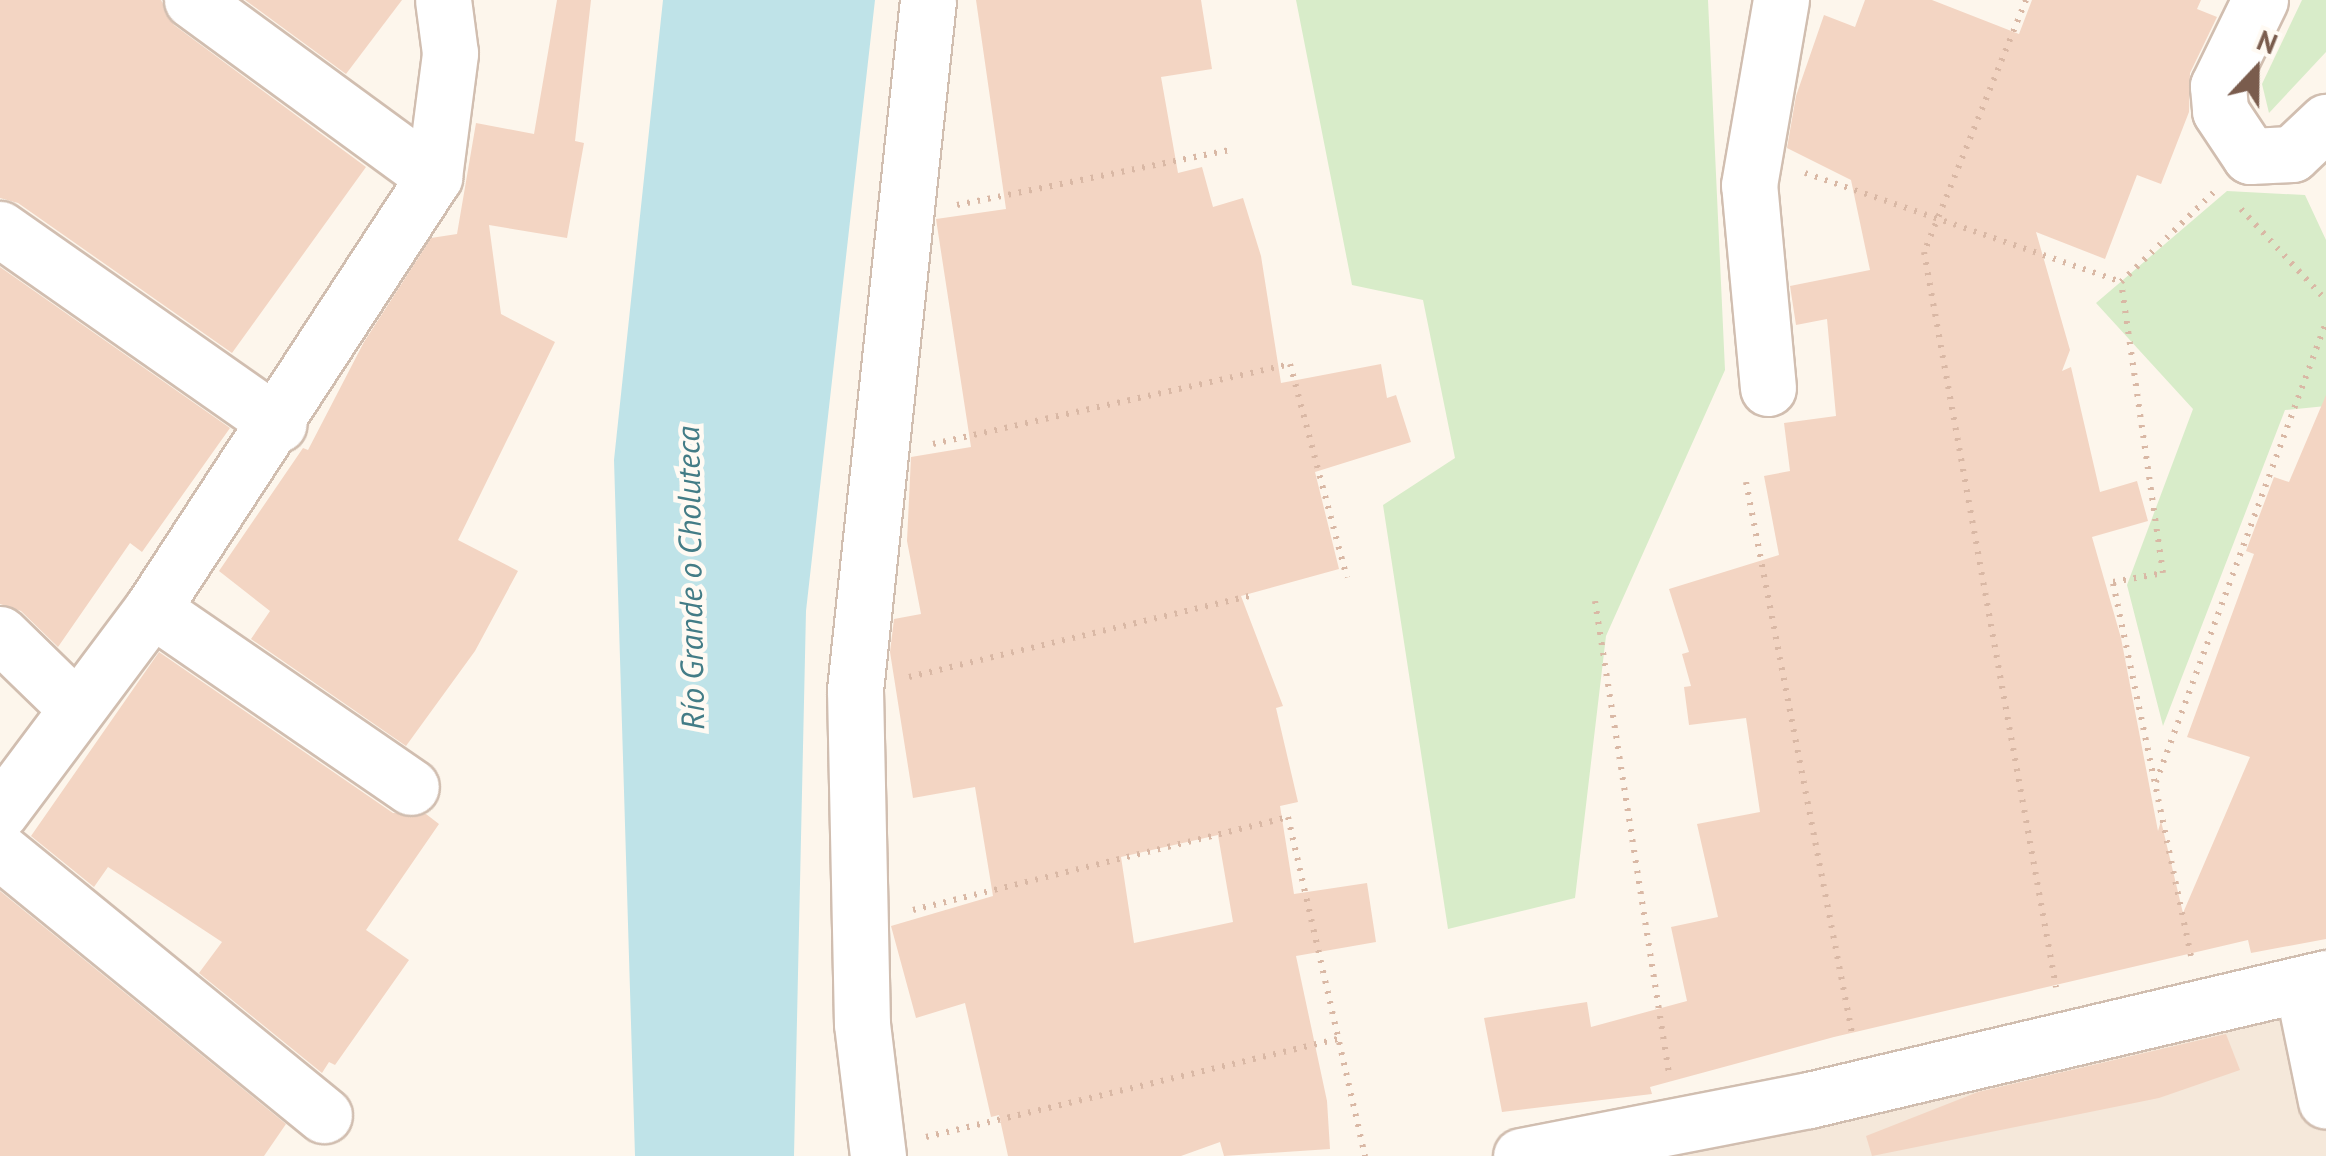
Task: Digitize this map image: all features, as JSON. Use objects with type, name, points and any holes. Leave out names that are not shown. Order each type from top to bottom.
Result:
[{"type":"street","points":[[192,0],[434,177]]},
{"type":"street","points":[[0,812],[152,609],[278,424],[434,177],[450,53],[443,0]]},
{"type":"street","points":[[877,1152],[862,1024],[855,690],[902,217],[928,0]]},
{"type":"street","points":[[1768,388],[1749,185],[1781,0]]},
{"type":"street","points":[[2260,0],[2218,86],[2220,111],[2250,156],[2292,154],[2326,122]]},
{"type":"street","points":[[0,229],[278,424]]},
{"type":"street","points":[[152,609],[411,786]]},
{"type":"street","points":[[0,634],[77,709]]},
{"type":"street","points":[[0,852],[324,1114]]},
{"type":"street","points":[[1521,1156],[1862,1088],[2202,1011],[2314,981],[2326,1101]]},
{"type":"path","points":[[2026,0],[1924,252],[2066,1042]]},
{"type":"path","points":[[902,217],[1234,149]]},
{"type":"path","points":[[1752,155],[2121,282]]},
{"type":"path","points":[[2121,282],[2220,186],[2326,300]]},
{"type":"path","points":[[2121,282],[2163,573],[2113,582],[2202,1011]]},
{"type":"path","points":[[2155,783],[2326,322]]},
{"type":"path","points":[[878,456],[1290,364],[1347,578]]},
{"type":"path","points":[[1746,482],[1862,1088]]},
{"type":"path","points":[[855,690],[1253,596]]},
{"type":"path","points":[[1595,601],[1677,1126]]},
{"type":"path","points":[[860,924],[1288,817],[1365,1156]]},
{"type":"path","points":[[877,1152],[1338,1039]]},
{"type":"shaded area","points":[[2326,971],[2326,1156],[1602,1156]]},
{"type":"green space","points":[[1296,0],[1708,0],[1725,370],[1606,636],[1575,898],[1448,929],[1383,505],[1455,458],[1423,300],[1352,285]]},
{"type":"green space","points":[[2302,0],[2326,0],[2326,52],[2269,113],[2262,84]]},
{"type":"green space","points":[[2227,191],[2305,195],[2326,240],[2326,406],[2285,410],[2163,726],[2127,585],[2193,409],[2096,303]]},
{"type":"water","name":"Río Grande o Choluteca","points":[[663,0],[875,0],[806,611],[794,1156],[635,1156],[614,460]]},
{"type":"building","points":[[0,0],[161,0],[174,25],[366,167],[232,353],[18,203],[0,198]]},
{"type":"building","points":[[245,0],[402,0],[346,74]]},
{"type":"building","points":[[557,0],[591,0],[575,141],[584,143],[567,238],[489,225],[501,314],[555,342],[458,540],[518,571],[475,651],[406,746],[251,639],[270,611],[219,571],[303,448],[308,450],[364,342],[431,238],[457,234],[476,123],[534,134]]},
{"type":"building","points":[[976,0],[1201,0],[1212,69],[1161,77],[1178,173],[1202,167],[1213,207],[1243,198],[1261,256],[1281,383],[1381,364],[1387,398],[1396,395],[1411,442],[1315,472],[1339,569],[1241,596],[1283,706],[1276,708],[1298,802],[1280,806],[1294,894],[1367,883],[1376,942],[1296,956],[1327,1101],[1330,1149],[1224,1156],[1220,1142],[1181,1156],[1008,1156],[999,1115],[991,1117],[965,1003],[916,1018],[891,926],[993,896],[975,787],[913,798],[890,652],[894,619],[921,614],[907,541],[911,457],[971,447],[936,219],[1006,209]],"holes":[[[1218,835],[1233,922],[1134,943],[1121,857]]]},
{"type":"building","points":[[1865,0],[1932,0],[2019,34],[2032,0],[2201,0],[2197,9],[2217,17],[2190,73],[2189,112],[2161,184],[2137,175],[2105,259],[2036,232],[2070,350],[2062,371],[2071,367],[2100,492],[2137,481],[2148,521],[2092,537],[2121,638],[2158,831],[2161,821],[2183,913],[2250,757],[2187,737],[2254,554],[2246,551],[2274,477],[2289,482],[2326,395],[2326,939],[2251,953],[2248,940],[1834,1037],[1650,1087],[1652,1094],[1502,1112],[1484,1018],[1587,1002],[1591,1027],[1687,1001],[1671,927],[1718,917],[1697,824],[1760,812],[1746,718],[1689,725],[1684,687],[1691,686],[1682,654],[1689,652],[1669,589],[1779,555],[1764,476],[1790,471],[1784,423],[1836,416],[1827,319],[1796,325],[1790,286],[1870,270],[1851,180],[1787,148],[1796,96],[1824,15],[1855,27]]},
{"type":"building","points":[[0,267],[230,428],[142,552],[130,543],[58,647],[21,611],[0,604]]},
{"type":"building","points":[[159,652],[393,813],[426,814],[439,824],[366,930],[409,960],[335,1065],[329,1062],[322,1073],[199,973],[222,942],[108,867],[94,887],[31,836]]},
{"type":"building","points":[[0,891],[286,1124],[264,1156],[0,1156]]},
{"type":"building","points":[[2226,1034],[2240,1070],[2159,1098],[1872,1156],[1866,1136],[1978,1092]]}]
